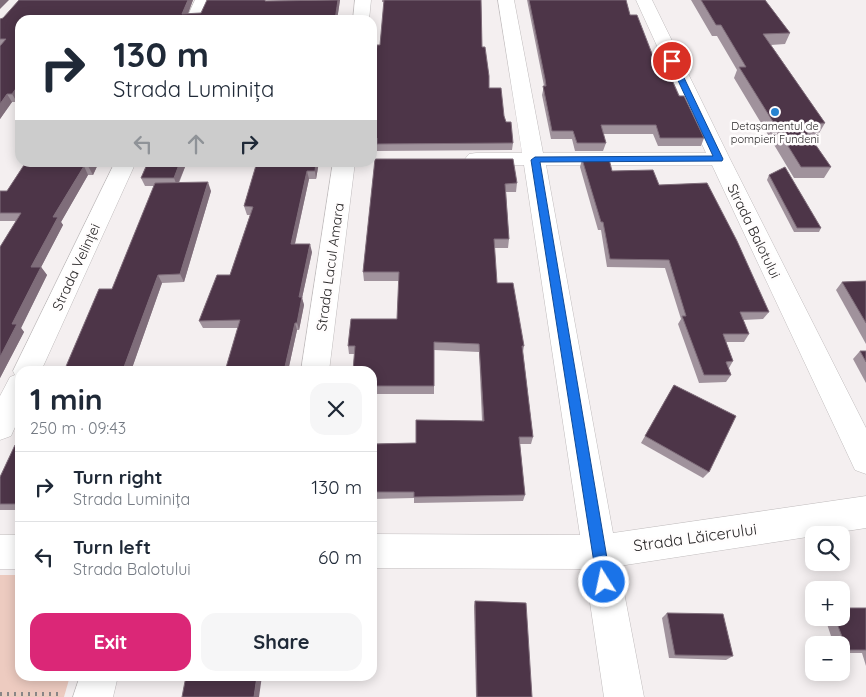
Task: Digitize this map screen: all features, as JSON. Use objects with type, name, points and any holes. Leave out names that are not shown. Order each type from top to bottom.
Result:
[{"type":"street","points":[[196,15],[203,0]]},
{"type":"street","points":[[362,15],[363,0]]},
{"type":"street","points":[[506,0],[535,160],[598,552],[624,697]]},
{"type":"street","name":"Strada Balotului","points":[[644,0],[719,159],[866,460]]},
{"type":"street","points":[[460,160],[719,159]]},
{"type":"street","name":"Strada Velinței","points":[[29,366],[124,167]]},
{"type":"street","name":"Strada Lacul Amara","points":[[317,366],[343,167]]},
{"type":"street","points":[[0,427],[15,396]]},
{"type":"street","name":"Strada Lăicerului","points":[[377,552],[598,552],[866,512]]},
{"type":"street","points":[[0,552],[15,552]]},
{"type":"street","points":[[79,695],[94,681]]},
{"type":"path","points":[[0,696],[7,694],[79,695]]},
{"type":"shaded area","points":[[0,575],[15,575],[15,681],[69,681],[64,697],[0,697]]},
{"type":"building","points":[[19,0],[188,0],[182,14],[201,13],[207,0],[338,0],[336,15],[15,15],[15,90],[12,94],[7,94],[0,104],[0,46],[6,39],[0,39],[0,19]]},
{"type":"building","points":[[384,0],[481,0],[482,47],[485,47],[489,88],[501,88],[504,116],[506,122],[511,122],[513,143],[377,144],[377,45],[380,45]]},
{"type":"building","points":[[529,0],[626,0],[630,15],[637,15],[656,64],[665,64],[679,96],[684,96],[704,138],[660,138],[656,125],[601,125],[606,143],[577,143],[573,131],[552,131],[543,86],[546,86],[545,79]]},
{"type":"building","points":[[701,0],[765,0],[790,33],[763,34],[825,123],[801,124],[831,167],[801,167],[739,67],[746,67],[721,25],[716,25]]},
{"type":"building","points":[[377,159],[513,159],[517,183],[505,184],[509,239],[494,239],[497,283],[513,283],[524,346],[522,346],[533,437],[519,437],[525,495],[414,497],[414,492],[377,492],[377,444],[416,443],[416,420],[484,421],[479,344],[434,342],[434,386],[377,386],[377,366],[353,366],[355,346],[348,346],[351,319],[397,319],[399,272],[363,272],[374,167],[377,167]]},
{"type":"building","points":[[582,159],[609,159],[612,171],[653,170],[659,185],[707,183],[737,241],[769,312],[740,312],[749,334],[723,334],[733,361],[726,362],[731,375],[704,375],[682,316],[686,316],[669,260],[610,259],[603,222],[601,222]]},
{"type":"building","points":[[23,167],[83,167],[53,217],[58,217],[31,267],[41,267],[12,324],[17,324],[0,357],[0,247],[21,213],[0,213],[0,191],[7,191]]},
{"type":"building","points":[[146,167],[178,167],[174,178],[141,178]]},
{"type":"building","points":[[256,167],[315,167],[315,171],[307,171],[291,244],[310,244],[299,297],[302,297],[297,323],[295,323],[285,366],[226,366],[240,320],[199,321],[217,275],[230,275],[253,207],[244,206]]},
{"type":"building","points":[[785,167],[821,228],[797,228],[769,175]]},
{"type":"building","points":[[208,182],[180,274],[158,275],[124,366],[66,366],[99,289],[112,289],[155,183]]},
{"type":"building","points":[[866,281],[866,323],[842,282]]},
{"type":"building","points":[[860,351],[866,351],[866,362]]},
{"type":"building","points":[[674,385],[736,416],[709,472],[645,436]]},
{"type":"building","points":[[15,445],[15,504],[0,504],[0,477]]},
{"type":"building","points":[[475,601],[526,603],[532,697],[477,697]]},
{"type":"building","points":[[850,608],[866,608],[866,650],[850,650],[850,636],[842,636],[838,626],[850,626]]},
{"type":"building","points":[[667,613],[723,614],[733,656],[675,655]]},
{"type":"building","points":[[185,681],[256,681],[254,697],[182,697]]},
{"type":"place","name":"Detașamentul de pompieri Fundeni","points":[[775,112]]},
{"type":"route","points":[[604,582],[535,160],[719,159],[672,61]]}]
